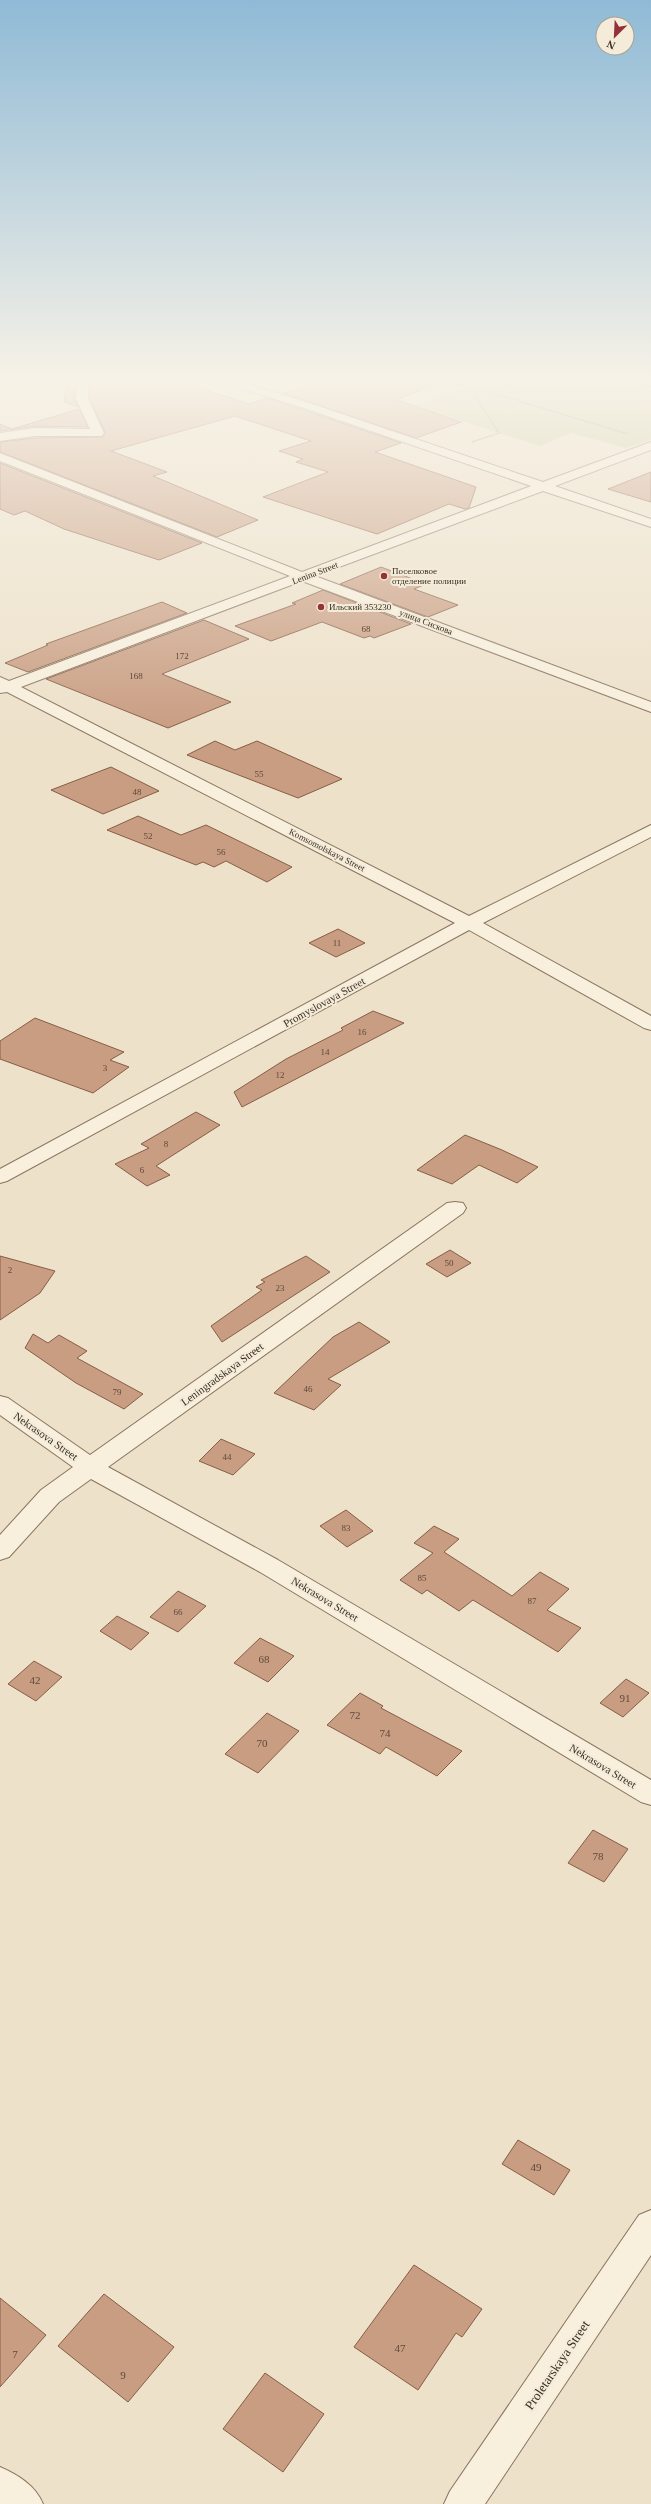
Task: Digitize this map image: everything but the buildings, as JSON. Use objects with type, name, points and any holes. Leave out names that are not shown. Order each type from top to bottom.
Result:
[{"type":"street","name":"улица Сискова","points":[[103,498],[304,577],[651,707]]},
{"type":"street","name":"Lenina Street","points":[[3,686],[304,577],[513,498]]},
{"type":"street","points":[[575,498],[651,523]]},
{"type":"street","name":"Komsomolskaya Street","points":[[3,686],[469,923],[651,1024]]},
{"type":"street","name":"Promyslovaya Street","points":[[0,1177],[469,923],[651,830]]},
{"type":"street","name":"Leningradskaya Street","points":[[0,1551],[50,1496],[454,1208]]},
{"type":"street","name":"Nekrasova Street","points":[[0,1404],[91,1468],[269,1566],[651,1794]]},
{"type":"street","name":"Proletarskaya Street","points":[[463,2504],[651,2226]]},
{"type":"street","points":[[0,2486],[24,2504]]},
{"type":"place","name":"Поселковое отделение полиции","points":[[384,576]]},
{"type":"place","name":"Ильский 353230","points":[[321,607]]}]
